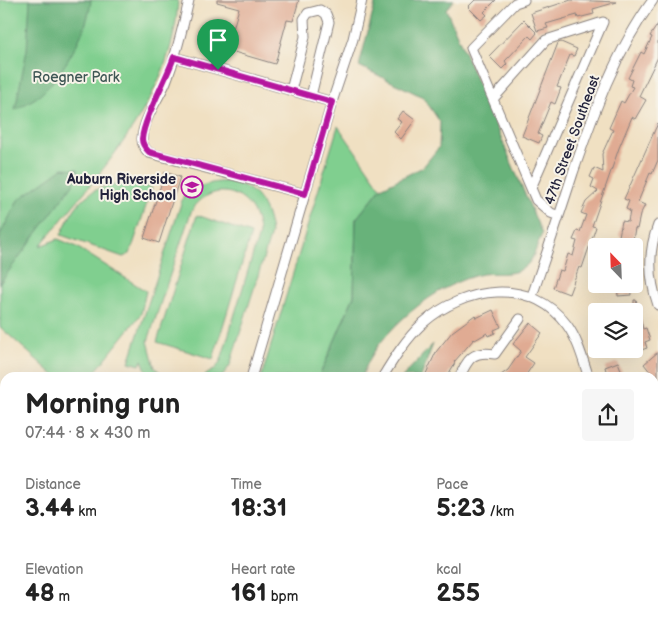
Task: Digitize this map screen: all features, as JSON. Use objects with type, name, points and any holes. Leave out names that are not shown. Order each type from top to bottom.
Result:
[{"type":"street","points":[[189,0],[174,57],[152,109],[142,140],[144,147],[149,152],[305,194]]},
{"type":"street","points":[[253,372],[332,102],[354,39],[362,0]]},
{"type":"street","points":[[524,0],[515,3],[471,48],[536,200],[551,213],[559,216]]},
{"type":"street","name":"47th Street Southeast","points":[[532,296],[596,106],[616,60],[653,0]]},
{"type":"street","points":[[291,90],[305,37],[304,19],[308,13],[320,10],[326,14],[329,22],[311,96]]},
{"type":"street","points":[[493,99],[546,40],[603,22],[532,188]]},
{"type":"street","points":[[174,57],[332,102]]},
{"type":"street","points":[[658,225],[652,246],[650,266],[658,306]]},
{"type":"street","points":[[386,372],[401,347],[423,323],[447,305],[472,294],[491,291],[532,296],[548,306],[567,325],[576,340],[586,372]]},
{"type":"street","points":[[462,372],[468,360],[476,354],[484,352],[495,354],[520,319]]},
{"type":"green space","name":"Roegner Park","points":[[0,0],[178,0],[173,36],[163,70],[148,102],[108,162],[40,246],[58,239],[75,246],[146,291],[141,314],[95,372],[50,372],[0,327]]},
{"type":"green space","points":[[30,0],[91,0],[89,12],[80,37],[58,75],[41,94],[15,110],[27,50]]},
{"type":"green space","points":[[376,0],[454,0],[446,9],[542,234],[532,259],[522,269],[512,273],[483,274],[465,279],[447,287],[410,312],[380,343],[364,372],[321,372],[354,296],[356,219],[381,188],[423,167],[439,147],[440,122],[423,97],[359,66]]},
{"type":"green space","points":[[338,126],[381,188],[356,219],[354,296],[321,372],[263,372]]},
{"type":"green space","points":[[63,168],[78,169],[79,176],[0,283],[0,235],[18,200]]},
{"type":"green space","points":[[189,179],[200,183],[199,187],[227,182],[238,184],[248,189],[257,196],[264,207],[271,234],[230,365],[225,372],[210,372],[216,368],[221,360],[259,234],[257,220],[251,208],[243,199],[233,194],[222,192],[211,194],[200,201],[191,212],[148,341],[155,368],[160,372],[147,372],[142,360],[140,365],[129,362]]},
{"type":"green space","points":[[136,182],[152,188],[130,254],[123,257],[61,235],[74,210],[89,194],[108,186]]},
{"type":"green space","points":[[197,215],[251,234],[213,359],[157,342]]},
{"type":"green space","points":[[433,344],[423,372],[407,372]]},
{"type":"building","points":[[217,0],[299,0],[293,21],[287,20],[275,64],[227,50],[239,8],[217,2]]},
{"type":"building","points":[[475,0],[496,0],[484,12],[487,15],[481,20],[468,7]]},
{"type":"building","points":[[571,0],[617,2],[593,9],[594,14],[578,18],[577,15],[546,24],[548,28],[537,31],[531,13]]},
{"type":"building","points":[[524,20],[537,33],[532,39],[529,36],[505,61],[507,64],[502,69],[489,56]]},
{"type":"building","points":[[658,24],[658,57],[639,96],[646,100],[635,119],[632,117],[619,148],[592,226],[596,227],[592,238],[588,238],[588,250],[582,268],[579,267],[569,294],[553,288],[559,270],[563,271],[568,254],[573,256],[577,241],[573,240],[577,231],[580,232],[586,215],[581,213],[586,202],[598,191],[591,187],[594,179],[590,177],[594,168],[603,172],[602,154],[613,130],[609,128],[621,101],[624,103],[633,87],[630,86],[632,80],[628,78],[641,52],[644,54],[652,37],[650,36]]},
{"type":"building","points":[[561,42],[577,49],[574,56],[570,55],[557,87],[561,88],[555,104],[551,102],[538,134],[542,136],[539,143],[522,136],[558,43]]},
{"type":"building","points":[[403,111],[415,120],[401,139],[394,132],[402,122],[397,119]]},
{"type":"building","points":[[658,123],[658,160],[652,174],[650,173],[638,202],[645,205],[640,215],[637,229],[635,228],[633,238],[619,236],[622,221],[628,222],[630,211],[626,209],[629,201],[624,199]]},
{"type":"building","points":[[165,172],[180,177],[159,243],[144,238]]},
{"type":"building","points":[[618,293],[631,293],[631,295],[618,296]]},
{"type":"building","points":[[493,310],[501,327],[494,330],[495,333],[488,336],[487,333],[474,339],[454,362],[450,372],[427,372],[436,352],[452,332],[475,315],[476,318]]},
{"type":"building","points":[[530,323],[542,333],[525,357],[534,363],[528,372],[505,372],[521,351],[513,344]]},
{"type":"building","points":[[646,328],[650,340],[645,342],[647,348],[643,349],[643,329]]},
{"type":"building","points":[[658,352],[658,372],[650,372],[644,364]]},
{"type":"building","points":[[618,362],[622,372],[606,372],[605,367]]},
{"type":"place","name":"Auburn Riverside High School","points":[[192,187]]},
{"type":"route","points":[[174,57],[218,70],[332,102],[305,194],[149,152],[144,147],[142,140],[152,109],[174,57]]}]
